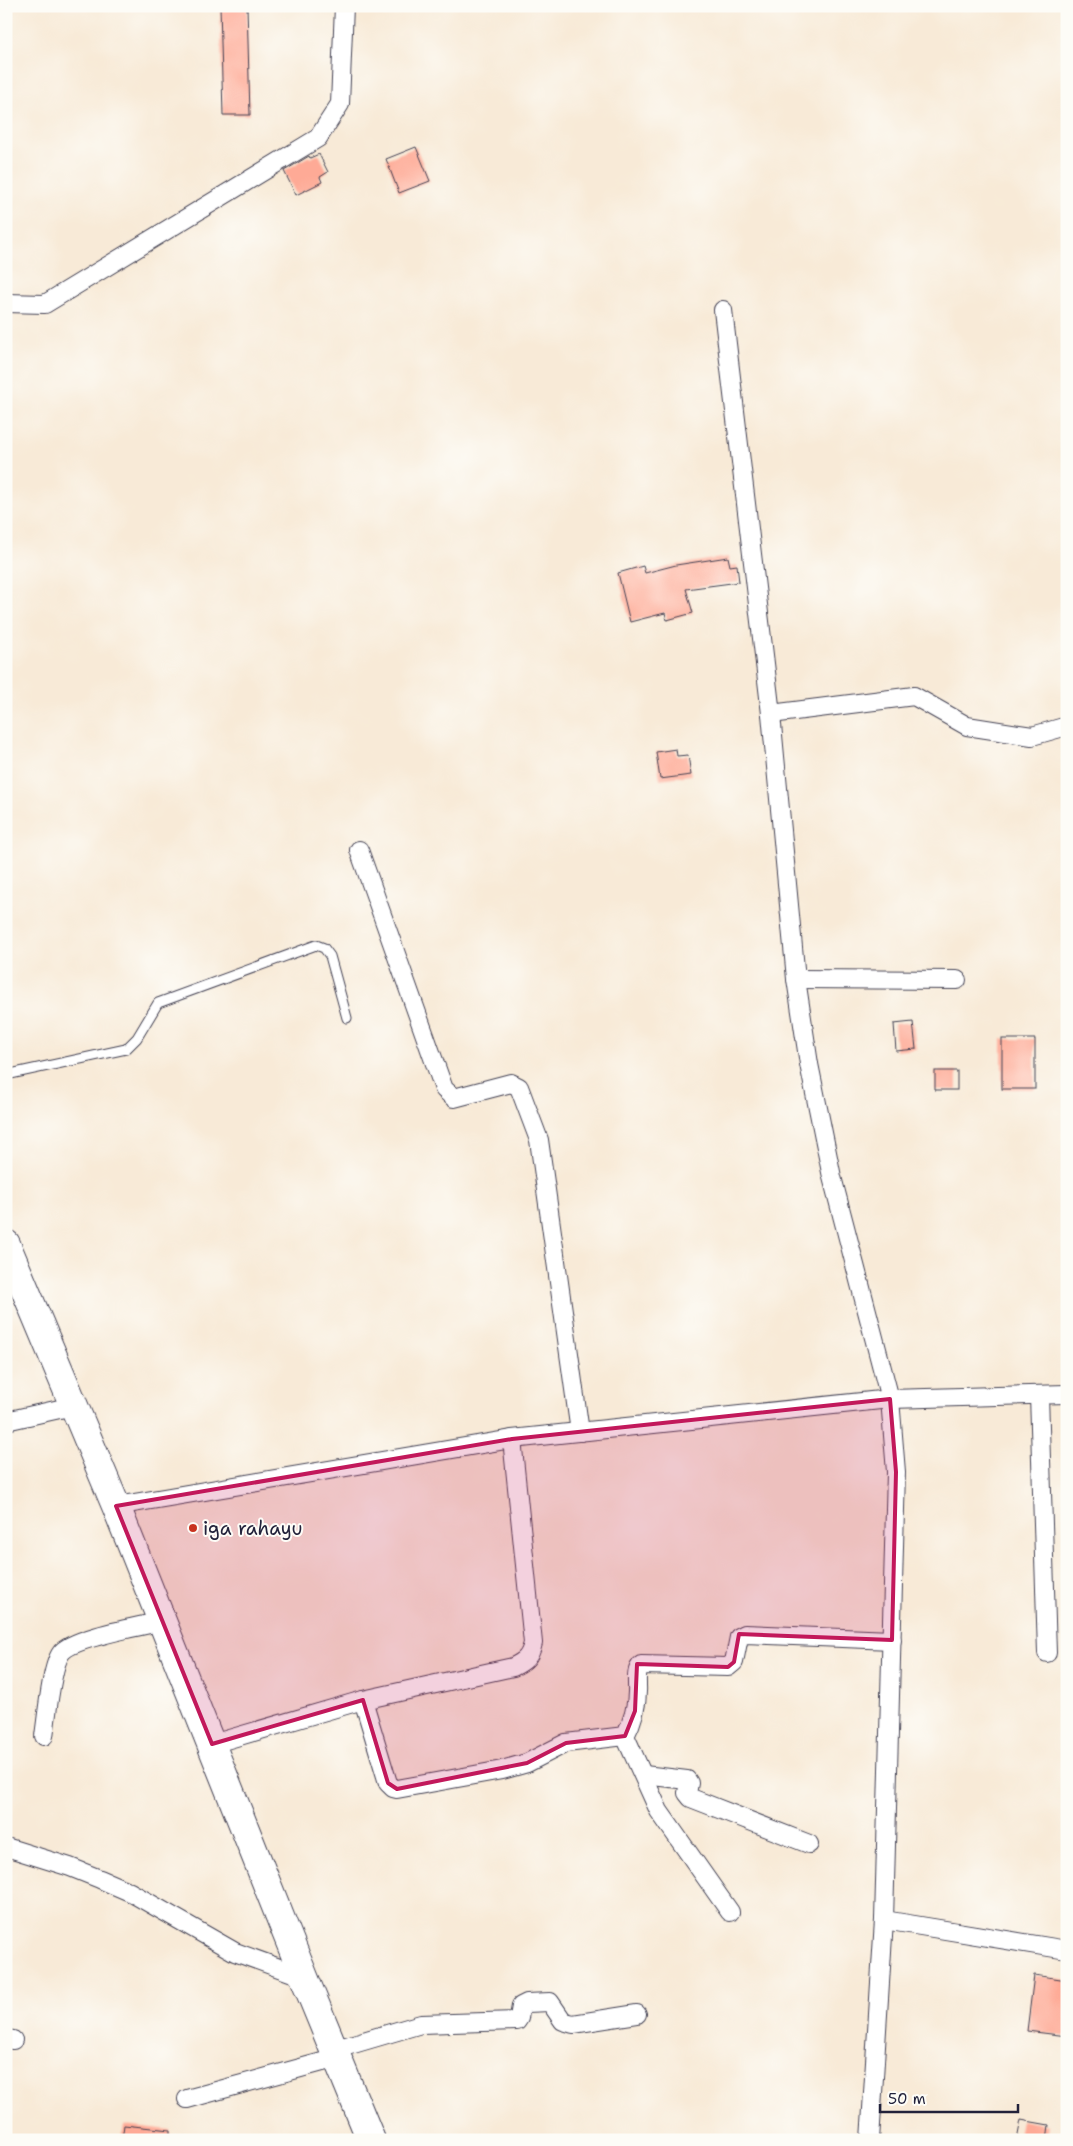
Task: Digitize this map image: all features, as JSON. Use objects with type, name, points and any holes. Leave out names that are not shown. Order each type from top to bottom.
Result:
[{"type":"main road","points":[[6,1244],[163,1621],[304,1977],[371,2140]]},
{"type":"street","points":[[6,303],[45,304],[318,138],[340,104],[344,6]]},
{"type":"street","points":[[722,310],[771,714],[796,978],[809,1064],[832,1177],[890,1399],[896,1472],[884,1920],[870,2140]]},
{"type":"street","points":[[771,714],[914,696],[967,726],[1032,736],[1067,726]]},
{"type":"street","points":[[359,850],[444,1089],[454,1098],[511,1083],[519,1087],[538,1140],[580,1432]]},
{"type":"street","points":[[796,978],[957,980]]},
{"type":"street","points":[[116,1506],[512,1439],[890,1399],[1067,1394]]},
{"type":"street","points":[[1039,1395],[1047,1653]]},
{"type":"street","points":[[6,1421],[73,1406]]},
{"type":"street","points":[[212,1744],[363,1700],[513,1667],[525,1661],[531,1654],[533,1643],[512,1439]]},
{"type":"street","points":[[44,1736],[56,1662],[65,1648],[79,1641],[163,1621]]},
{"type":"street","points":[[625,1736],[632,1723],[638,1702],[637,1670],[641,1665],[728,1667],[734,1662],[739,1637],[744,1634],[892,1640]]},
{"type":"street","points":[[363,1700],[388,1784],[394,1789],[502,1770],[528,1763],[566,1743],[625,1736]]},
{"type":"street","points":[[625,1736],[659,1812],[730,1912]]},
{"type":"street","points":[[644,1775],[687,1780],[689,1783],[687,1792],[691,1798],[809,1844]]},
{"type":"street","points":[[6,1847],[70,1866],[130,1892],[235,1952],[304,1977]]},
{"type":"street","points":[[884,1920],[1067,1950]]},
{"type":"street","points":[[187,2099],[335,2054],[421,2024],[517,2020],[520,2018],[521,2006],[527,2003],[550,2002],[557,2009],[563,2021],[572,2024],[637,2014]]},
{"type":"lane","points":[[6,1075],[126,1049],[137,1038],[158,1003],[316,945],[324,948],[330,956],[347,1018]]},
{"type":"highlighted area","points":[[890,1399],[896,1472],[892,1640],[739,1634],[734,1662],[728,1667],[637,1664],[635,1711],[625,1736],[566,1743],[527,1763],[397,1789],[388,1783],[363,1700],[212,1744],[116,1506],[512,1439]]},
{"type":"building","points":[[220,6],[247,6],[250,115],[223,115]]},
{"type":"building","points":[[416,147],[430,181],[399,193],[386,159]]},
{"type":"building","points":[[319,154],[328,172],[320,177],[322,182],[296,195],[284,171],[309,156],[310,158]]},
{"type":"building","points":[[728,557],[730,566],[737,565],[739,582],[686,589],[693,613],[667,620],[665,613],[630,622],[618,573],[643,566],[645,573],[676,565]]},
{"type":"building","points":[[676,749],[677,756],[688,755],[691,775],[660,779],[656,752]]},
{"type":"building","points":[[913,1022],[916,1049],[896,1051],[894,1024]]},
{"type":"building","points":[[1002,1039],[1035,1039],[1035,1089],[1002,1089]]},
{"type":"building","points":[[935,1071],[957,1071],[957,1090],[935,1090]]},
{"type":"building","points":[[1034,1975],[1067,1980],[1067,2036],[1027,2031]]},
{"type":"building","points":[[1021,2120],[1049,2125],[1047,2140],[1017,2140]]},
{"type":"building","points":[[124,2125],[170,2130],[170,2140],[122,2140]]},
{"type":"place","name":"iga rahayu","points":[[193,1528]]}]
